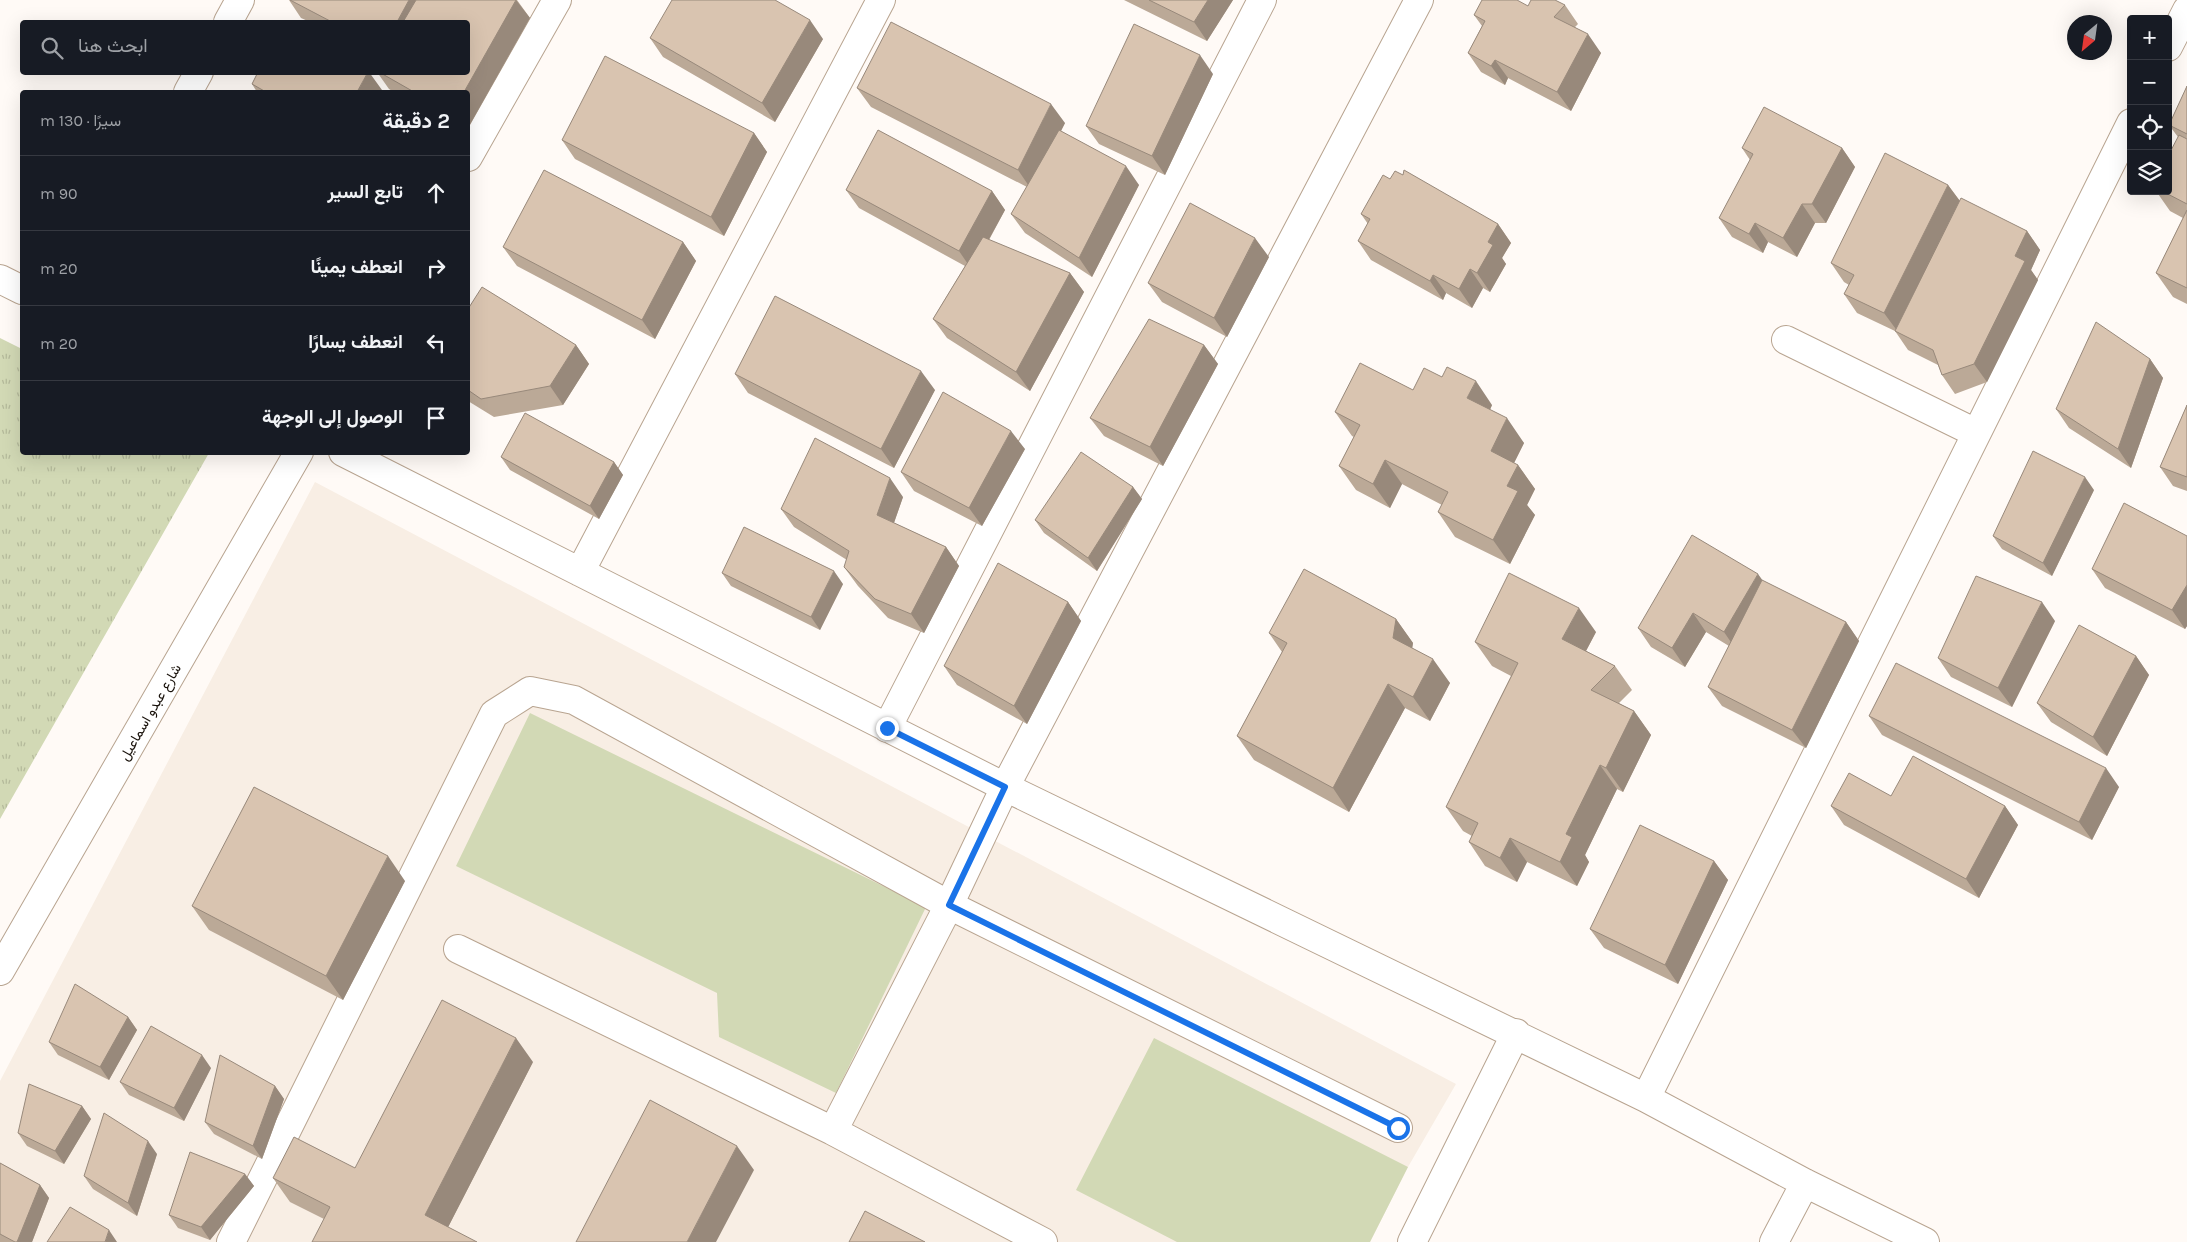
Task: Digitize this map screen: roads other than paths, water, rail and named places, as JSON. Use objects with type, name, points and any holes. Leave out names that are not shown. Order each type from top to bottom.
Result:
[{"type":"street","points":[[229,20],[240,0]]},
{"type":"street","points":[[470,153],[557,0]]},
{"type":"street","points":[[580,572],[881,0]]},
{"type":"street","points":[[887,728],[1262,0]]},
{"type":"street","points":[[832,1131],[949,905],[1005,787],[1419,0]]},
{"type":"street","points":[[2172,40],[2187,10]]},
{"type":"street","points":[[189,90],[197,75]]},
{"type":"street","points":[[1646,1098],[2127,130]]},
{"type":"street","points":[[0,279],[20,289]]},
{"type":"street","points":[[1786,340],[1976,434]]},
{"type":"street","name":"شارع عبدو اسماعيل","points":[[0,971],[297,455]]},
{"type":"street","points":[[349,455],[1005,787],[1516,1033],[1646,1098],[1805,1183],[1925,1242]]},
{"type":"street","points":[[231,1242],[494,714],[530,692],[574,700],[949,905],[1398,1128]]},
{"type":"street","points":[[458,949],[832,1131],[1043,1242]]},
{"type":"street","points":[[1412,1242],[1516,1033]]},
{"type":"street","points":[[1774,1242],[1805,1183]]}]
